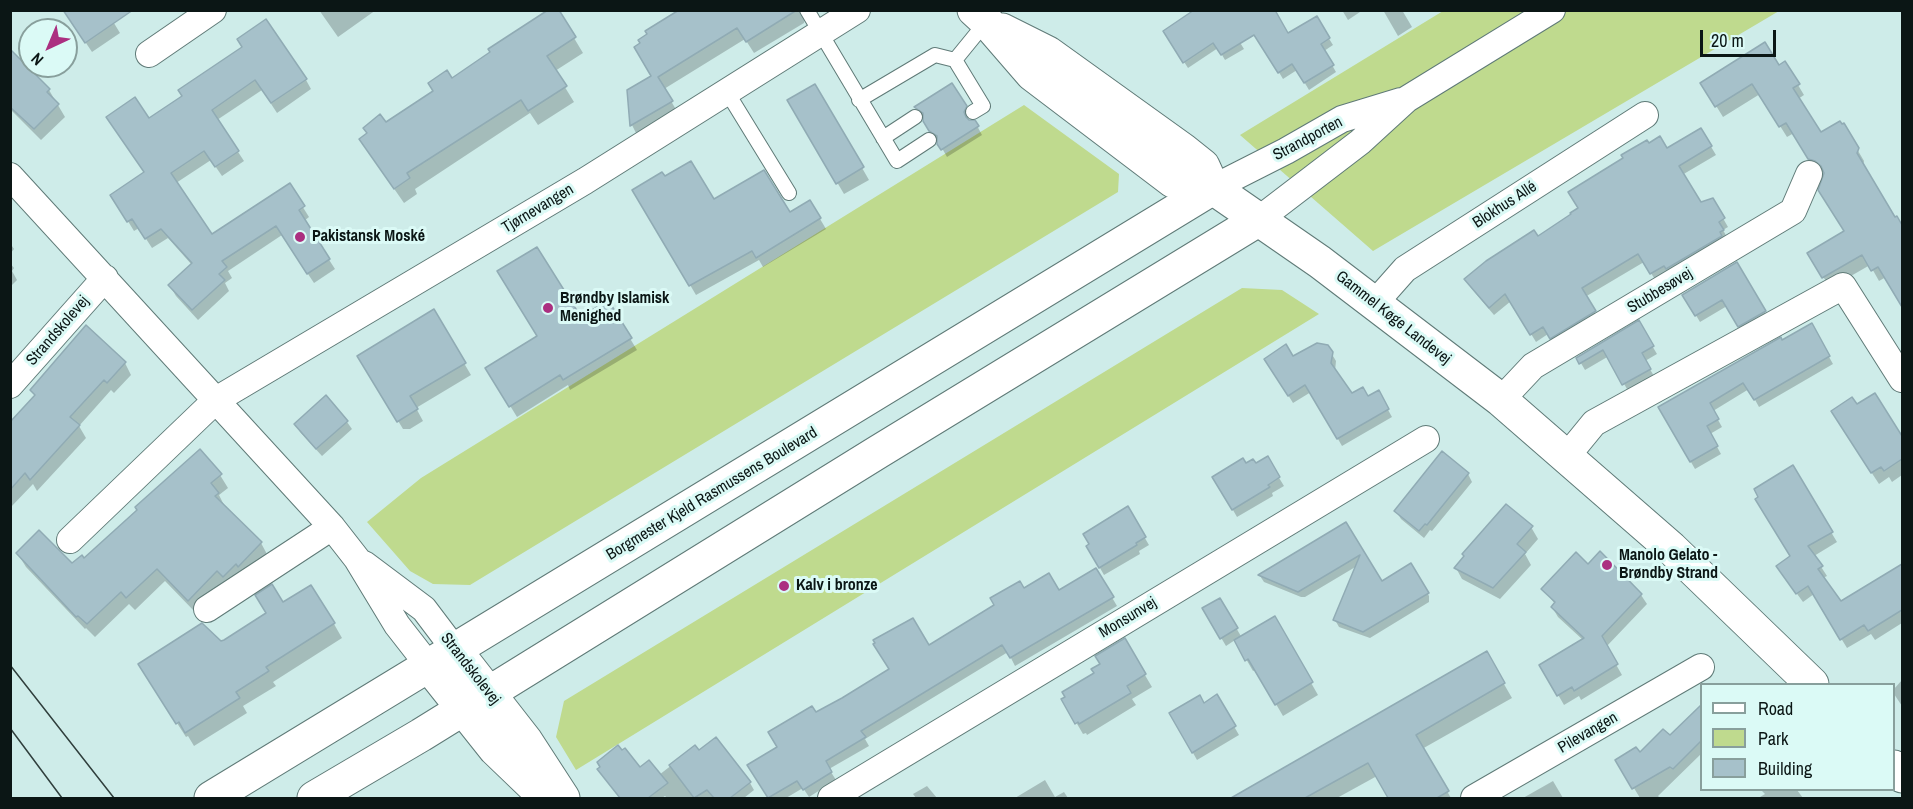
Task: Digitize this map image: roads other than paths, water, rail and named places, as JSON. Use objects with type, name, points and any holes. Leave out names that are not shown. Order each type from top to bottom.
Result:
[{"type":"street","points":[[149,54],[213,10]]},
{"type":"street","name":"Tjørnevangen","points":[[216,400],[585,181],[822,34],[856,10]]},
{"type":"street","name":"Strandporten","points":[[1258,220],[1360,142],[1407,99],[1552,10]]},
{"type":"street","name":"Gammel Køge Landevej","points":[[980,16],[1048,54],[1183,150],[1203,166],[1213,188],[1320,262],[1501,400],[1671,548],[1811,683]]},
{"type":"street","name":"Strandporten","points":[[1213,188],[1286,151],[1342,119],[1407,99]]},
{"type":"street","name":"Blokhus Allé","points":[[1374,304],[1405,269],[1645,115]]},
{"type":"street","name":"Stubbesøvej","points":[[1501,400],[1533,366],[1793,211],[1809,174]]},
{"type":"street","name":"Strandskolevej","points":[[10,176],[332,527],[357,559],[424,609],[442,658],[476,700],[526,741],[563,798]]},
{"type":"street","name":"Borgmester Kjeld Rasmussens Boulevard","points":[[211,798],[1213,188]]},
{"type":"street","points":[[314,798],[1258,220]]},
{"type":"street","name":"Strandskolevej","points":[[10,385],[105,278]]},
{"type":"street","points":[[1566,456],[1594,423],[1843,286],[1902,379]]},
{"type":"street","points":[[70,540],[216,400]]},
{"type":"street","name":"Monsunvej","points":[[831,798],[1426,439]]},
{"type":"street","points":[[207,609],[332,527]]},
{"type":"street","name":"Pilevangen","points":[[1474,798],[1701,667]]},
{"type":"street","name":"Strandskolevej","points":[[476,700],[495,749],[546,798]]},
{"type":"lane","points":[[807,10],[897,161],[929,140]]},
{"type":"lane","points":[[973,112],[982,106],[964,86],[955,60],[980,16]]},
{"type":"lane","points":[[859,100],[935,54],[955,60]]},
{"type":"lane","points":[[727,92],[789,193]]},
{"type":"lane","points":[[883,138],[915,117]]},
{"type":"tram line","points":[[10,665],[114,798]]},
{"type":"tram line","points":[[10,728],[62,798]]},
{"type":"place","name":"Pakistansk Moské","points":[[300,237]]},
{"type":"place","name":"Brøndby Islamisk Menighed","points":[[548,308]]},
{"type":"place","name":"Manolo Gelato - Brøndby Strand","points":[[1607,565]]},
{"type":"place","name":"Kalv i bronze","points":[[784,586]]}]
